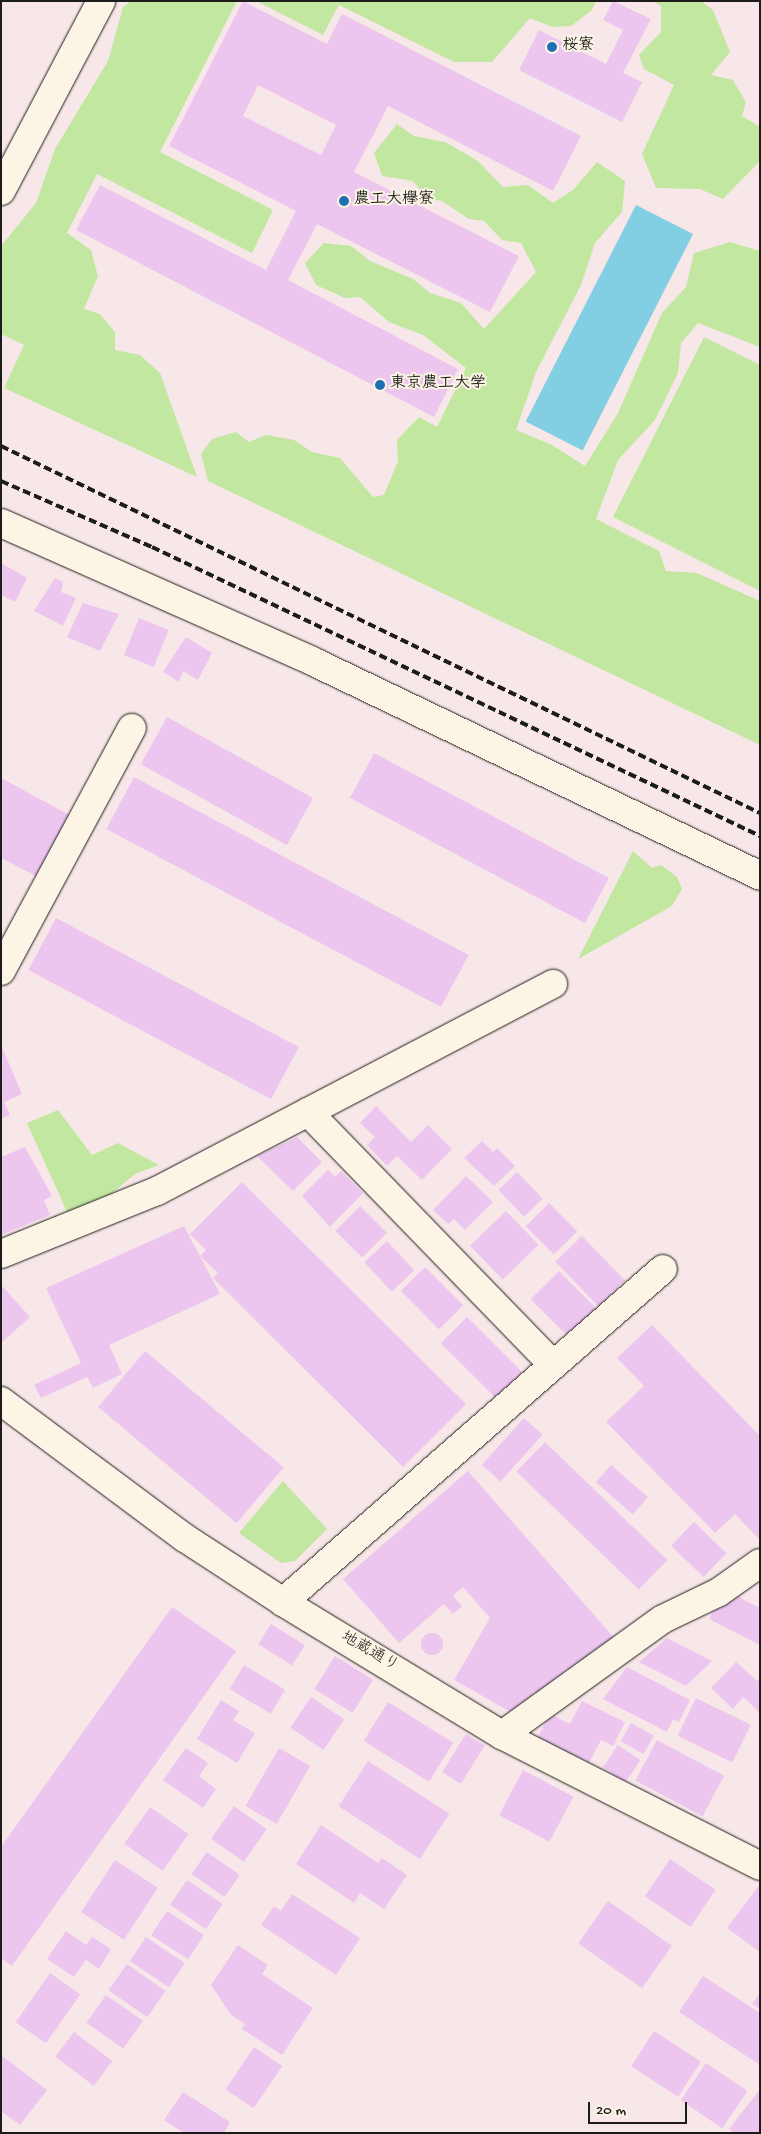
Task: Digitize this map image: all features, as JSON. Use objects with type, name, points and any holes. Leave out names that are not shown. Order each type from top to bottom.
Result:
[{"type":"street","points":[[1,191],[101,1]]},
{"type":"street","points":[[1,523],[312,661],[760,876]]},
{"type":"street","points":[[1,971],[132,728]]},
{"type":"street","points":[[1,1254],[157,1191],[553,984]]},
{"type":"street","points":[[308,1112],[553,1365]]},
{"type":"street","points":[[283,1602],[663,1269]]},
{"type":"street","name":"地蔵通り","points":[[1,1401],[185,1538],[283,1602],[502,1735],[760,1866]]},
{"type":"street","points":[[502,1735],[663,1619],[719,1592],[760,1563]]},
{"type":"green space","points":[[131,1],[237,1],[160,152],[273,210],[252,253],[97,174],[67,233],[91,250],[98,276],[84,309],[100,314],[115,332],[115,350],[140,355],[160,373],[197,477],[4,388],[24,345],[1,334],[1,246],[36,203],[55,149],[108,61],[123,7]]},
{"type":"green space","points":[[256,1],[596,1],[592,10],[571,26],[552,27],[530,18],[492,62],[454,62],[339,5],[323,35]]},
{"type":"green space","points":[[653,1],[701,1],[713,10],[730,52],[711,75],[733,80],[746,102],[742,116],[760,127],[760,161],[723,199],[700,189],[656,188],[642,154],[674,85],[644,69],[639,55],[661,32],[661,6]]},
{"type":"green space","points":[[397,124],[414,136],[445,142],[478,161],[503,187],[528,185],[553,203],[574,189],[597,162],[625,181],[622,212],[595,243],[581,285],[536,372],[516,430],[552,445],[585,466],[618,413],[662,313],[686,287],[694,253],[730,242],[760,251],[760,347],[698,323],[681,343],[678,373],[655,420],[618,460],[596,519],[659,551],[666,571],[697,573],[760,601],[760,745],[208,481],[201,454],[212,439],[236,432],[249,442],[266,435],[294,440],[312,452],[340,458],[373,497],[384,495],[398,461],[397,440],[419,417],[437,427],[466,368],[423,335],[389,322],[360,297],[345,298],[316,285],[305,263],[324,243],[351,246],[370,261],[413,279],[430,293],[461,303],[484,329],[536,272],[521,243],[502,240],[484,221],[469,219],[442,201],[428,199],[413,181],[382,176],[374,153]]},
{"type":"green space","points":[[704,337],[760,365],[760,591],[613,517]]},
{"type":"green space","points":[[633,851],[652,868],[661,865],[677,877],[682,889],[672,906],[578,959]]},
{"type":"green space","points":[[58,1110],[92,1155],[118,1143],[159,1165],[135,1174],[106,1198],[67,1212],[27,1123]]},
{"type":"green space","points":[[283,1481],[327,1529],[295,1561],[281,1563],[239,1533]]},
{"type":"water","points":[[636,205],[693,234],[583,451],[526,422]]},
{"type":"building","name":"農工大欅寮","points":[[243,1],[327,44],[342,14],[581,136],[553,191],[388,106],[354,172],[519,256],[490,312],[317,224],[288,280],[458,369],[434,417],[76,230],[100,185],[266,270],[296,211],[169,146]],"holes":[[[258,85],[336,125],[321,155],[243,116]]]},
{"type":"building","name":"桜寮","points":[[613,1],[651,19],[623,73],[642,82],[622,122],[519,70],[539,30],[606,64],[623,30],[603,20]]},
{"type":"building","points":[[1,563],[27,578],[15,602],[1,595]]},
{"type":"building","points":[[55,578],[63,582],[61,592],[76,598],[63,626],[34,611]]},
{"type":"building","points":[[83,603],[119,614],[100,651],[67,637]]},
{"type":"building","points":[[139,618],[169,630],[154,667],[124,655]]},
{"type":"building","points":[[186,637],[212,653],[198,680],[183,671],[179,682],[163,672]]},
{"type":"building","points":[[167,717],[313,798],[287,845],[141,764]]},
{"type":"building","points":[[374,753],[609,878],[585,923],[350,798]]},
{"type":"building","points":[[134,777],[469,955],[441,1007],[106,829]]},
{"type":"building","points":[[1,778],[73,817],[40,878],[1,858]]},
{"type":"building","points":[[56,918],[299,1047],[271,1099],[28,970]]},
{"type":"building","points":[[1,1045],[22,1094],[4,1102],[10,1115],[1,1119]]},
{"type":"building","points":[[376,1106],[411,1142],[428,1125],[452,1149],[422,1180],[397,1156],[387,1166],[367,1145],[375,1137],[360,1123]]},
{"type":"building","points":[[297,1137],[322,1162],[293,1191],[257,1156]]},
{"type":"building","points":[[482,1141],[493,1152],[497,1148],[515,1166],[494,1186],[464,1158]]},
{"type":"building","points":[[25,1147],[52,1196],[44,1200],[50,1215],[1,1235],[1,1157]]},
{"type":"building","points":[[328,1170],[335,1177],[341,1171],[363,1193],[330,1227],[302,1196]]},
{"type":"building","points":[[517,1172],[543,1199],[524,1217],[498,1190]]},
{"type":"building","points":[[466,1176],[493,1202],[465,1230],[454,1219],[448,1224],[433,1210]]},
{"type":"building","points":[[242,1182],[466,1404],[403,1467],[213,1278],[218,1273],[200,1256],[206,1250],[190,1234]]},
{"type":"building","points":[[549,1203],[577,1231],[554,1255],[526,1226]]},
{"type":"building","points":[[360,1206],[387,1233],[362,1258],[335,1231]]},
{"type":"building","points":[[506,1211],[539,1245],[503,1280],[470,1246]]},
{"type":"building","points":[[184,1226],[220,1294],[109,1345],[122,1374],[93,1388],[87,1377],[41,1398],[34,1385],[81,1363],[46,1288]]},
{"type":"building","points":[[582,1236],[625,1281],[598,1306],[555,1262]]},
{"type":"building","points":[[387,1241],[414,1270],[392,1291],[364,1262]]},
{"type":"building","points":[[425,1267],[463,1305],[439,1329],[401,1291]]},
{"type":"building","points":[[559,1271],[596,1308],[567,1336],[531,1299]]},
{"type":"building","points":[[1,1285],[30,1317],[1,1343]]},
{"type":"building","points":[[467,1317],[522,1372],[496,1398],[441,1343]]},
{"type":"building","points":[[652,1325],[760,1436],[760,1540],[735,1514],[715,1533],[606,1422],[644,1386],[617,1358]]},
{"type":"building","points":[[145,1351],[284,1467],[237,1523],[98,1407]]},
{"type":"building","points":[[524,1418],[543,1435],[500,1482],[482,1465]]},
{"type":"building","points":[[545,1442],[667,1560],[639,1590],[517,1471]]},
{"type":"building","points":[[611,1465],[648,1497],[633,1515],[596,1482]]},
{"type":"building","points":[[468,1471],[616,1640],[574,1677],[566,1668],[548,1700],[534,1692],[520,1717],[454,1680],[490,1618],[463,1587],[453,1596],[462,1606],[453,1614],[444,1604],[399,1643],[343,1579]]},
{"type":"building","points":[[694,1522],[726,1553],[703,1577],[671,1546]]},
{"type":"building","points":[[733,1594],[760,1608],[760,1645],[709,1619],[717,1604]]},
{"type":"building","points":[[172,1607],[236,1651],[12,1966],[1,1958],[1,1847]]},
{"type":"building","points":[[271,1624],[305,1645],[292,1666],[258,1644]]},
{"type":"building","points":[[432,1633],[442,1640],[443,1644],[436,1654],[432,1655],[422,1648],[421,1644],[428,1634]]},
{"type":"building","points":[[667,1638],[712,1661],[686,1686],[639,1662]]},
{"type":"building","points":[[335,1656],[373,1680],[352,1713],[314,1689]]},
{"type":"building","points":[[736,1662],[757,1681],[760,1678],[760,1713],[743,1697],[733,1709],[711,1688]]},
{"type":"building","points":[[244,1665],[285,1690],[271,1714],[230,1689]]},
{"type":"building","points":[[627,1667],[690,1700],[679,1722],[673,1719],[667,1732],[603,1699]]},
{"type":"building","points":[[311,1697],[344,1719],[323,1750],[290,1728]]},
{"type":"building","points":[[696,1698],[751,1725],[732,1762],[678,1736]]},
{"type":"building","points":[[221,1700],[239,1711],[233,1720],[255,1733],[237,1763],[197,1739]]},
{"type":"building","points":[[582,1701],[625,1722],[613,1746],[601,1740],[589,1763],[538,1737],[550,1714],[570,1724]]},
{"type":"building","points":[[388,1702],[453,1743],[429,1782],[364,1741]]},
{"type":"building","points":[[631,1723],[654,1736],[644,1754],[621,1741]]},
{"type":"building","points":[[466,1734],[485,1746],[461,1784],[442,1772]]},
{"type":"building","points":[[657,1740],[724,1776],[703,1816],[635,1781]]},
{"type":"building","points":[[618,1745],[640,1760],[625,1782],[603,1767]]},
{"type":"building","points":[[186,1748],[208,1763],[199,1776],[216,1789],[203,1808],[163,1780]]},
{"type":"building","points":[[279,1748],[310,1766],[277,1824],[246,1806]]},
{"type":"building","points":[[368,1761],[449,1814],[420,1859],[339,1806]]},
{"type":"building","points":[[523,1770],[573,1797],[549,1842],[499,1815]]},
{"type":"building","points":[[234,1806],[267,1829],[244,1862],[211,1839]]},
{"type":"building","points":[[150,1807],[189,1834],[163,1871],[124,1844]]},
{"type":"building","points":[[321,1825],[378,1863],[382,1858],[407,1875],[384,1909],[360,1893],[354,1903],[296,1864]]},
{"type":"building","points":[[207,1852],[240,1875],[224,1897],[192,1874]]},
{"type":"building","points":[[670,1859],[716,1890],[690,1927],[645,1896]]},
{"type":"building","points":[[115,1860],[158,1888],[124,1940],[81,1912]]},
{"type":"building","points":[[187,1880],[223,1904],[206,1929],[170,1905]]},
{"type":"building","points":[[760,1884],[760,1952],[727,1928]]},
{"type":"building","points":[[292,1894],[360,1938],[336,1975],[261,1925],[274,1906],[281,1911]]},
{"type":"building","points":[[608,1901],[672,1946],[642,1988],[578,1944]]},
{"type":"building","points":[[167,1911],[204,1935],[188,1959],[151,1935]]},
{"type":"building","points":[[66,1931],[86,1945],[92,1937],[111,1949],[99,1969],[86,1960],[74,1977],[47,1959]]},
{"type":"building","points":[[146,1937],[185,1963],[169,1987],[130,1961]]},
{"type":"building","points":[[238,1945],[268,1965],[262,1974],[313,2008],[282,2055],[242,2029],[245,2024],[231,2015],[211,1985]]},
{"type":"building","points":[[127,1964],[166,1991],[147,2017],[109,1990]]},
{"type":"building","points":[[50,1973],[80,1994],[46,2043],[16,2022]]},
{"type":"building","points":[[703,1976],[760,2013],[760,2065],[679,2012]]},
{"type":"building","points":[[760,1993],[760,2009],[752,2004]]},
{"type":"building","points":[[106,1995],[143,2021],[123,2049],[86,2023]]},
{"type":"building","points":[[654,2031],[701,2061],[678,2097],[631,2066]]},
{"type":"building","points":[[74,2032],[112,2061],[94,2086],[55,2057]]},
{"type":"building","points":[[254,2047],[282,2066],[254,2108],[225,2089]]},
{"type":"building","points":[[1,2055],[47,2090],[20,2125],[1,2111]]},
{"type":"building","points":[[706,2063],[747,2091],[722,2128],[681,2100]]},
{"type":"building","points":[[760,2089],[760,2133],[734,2133],[729,2129]]},
{"type":"building","points":[[183,2092],[230,2122],[224,2133],[184,2133],[164,2120]]},
{"type":"railway","points":[[1,446],[760,813]]},
{"type":"railway","points":[[1,481],[152,547],[760,836]]},
{"type":"place","name":"桜寮","points":[[552,47]]},
{"type":"place","name":"農工大欅寮","points":[[344,201]]},
{"type":"place","name":"東京農工大学","points":[[380,385]]}]
